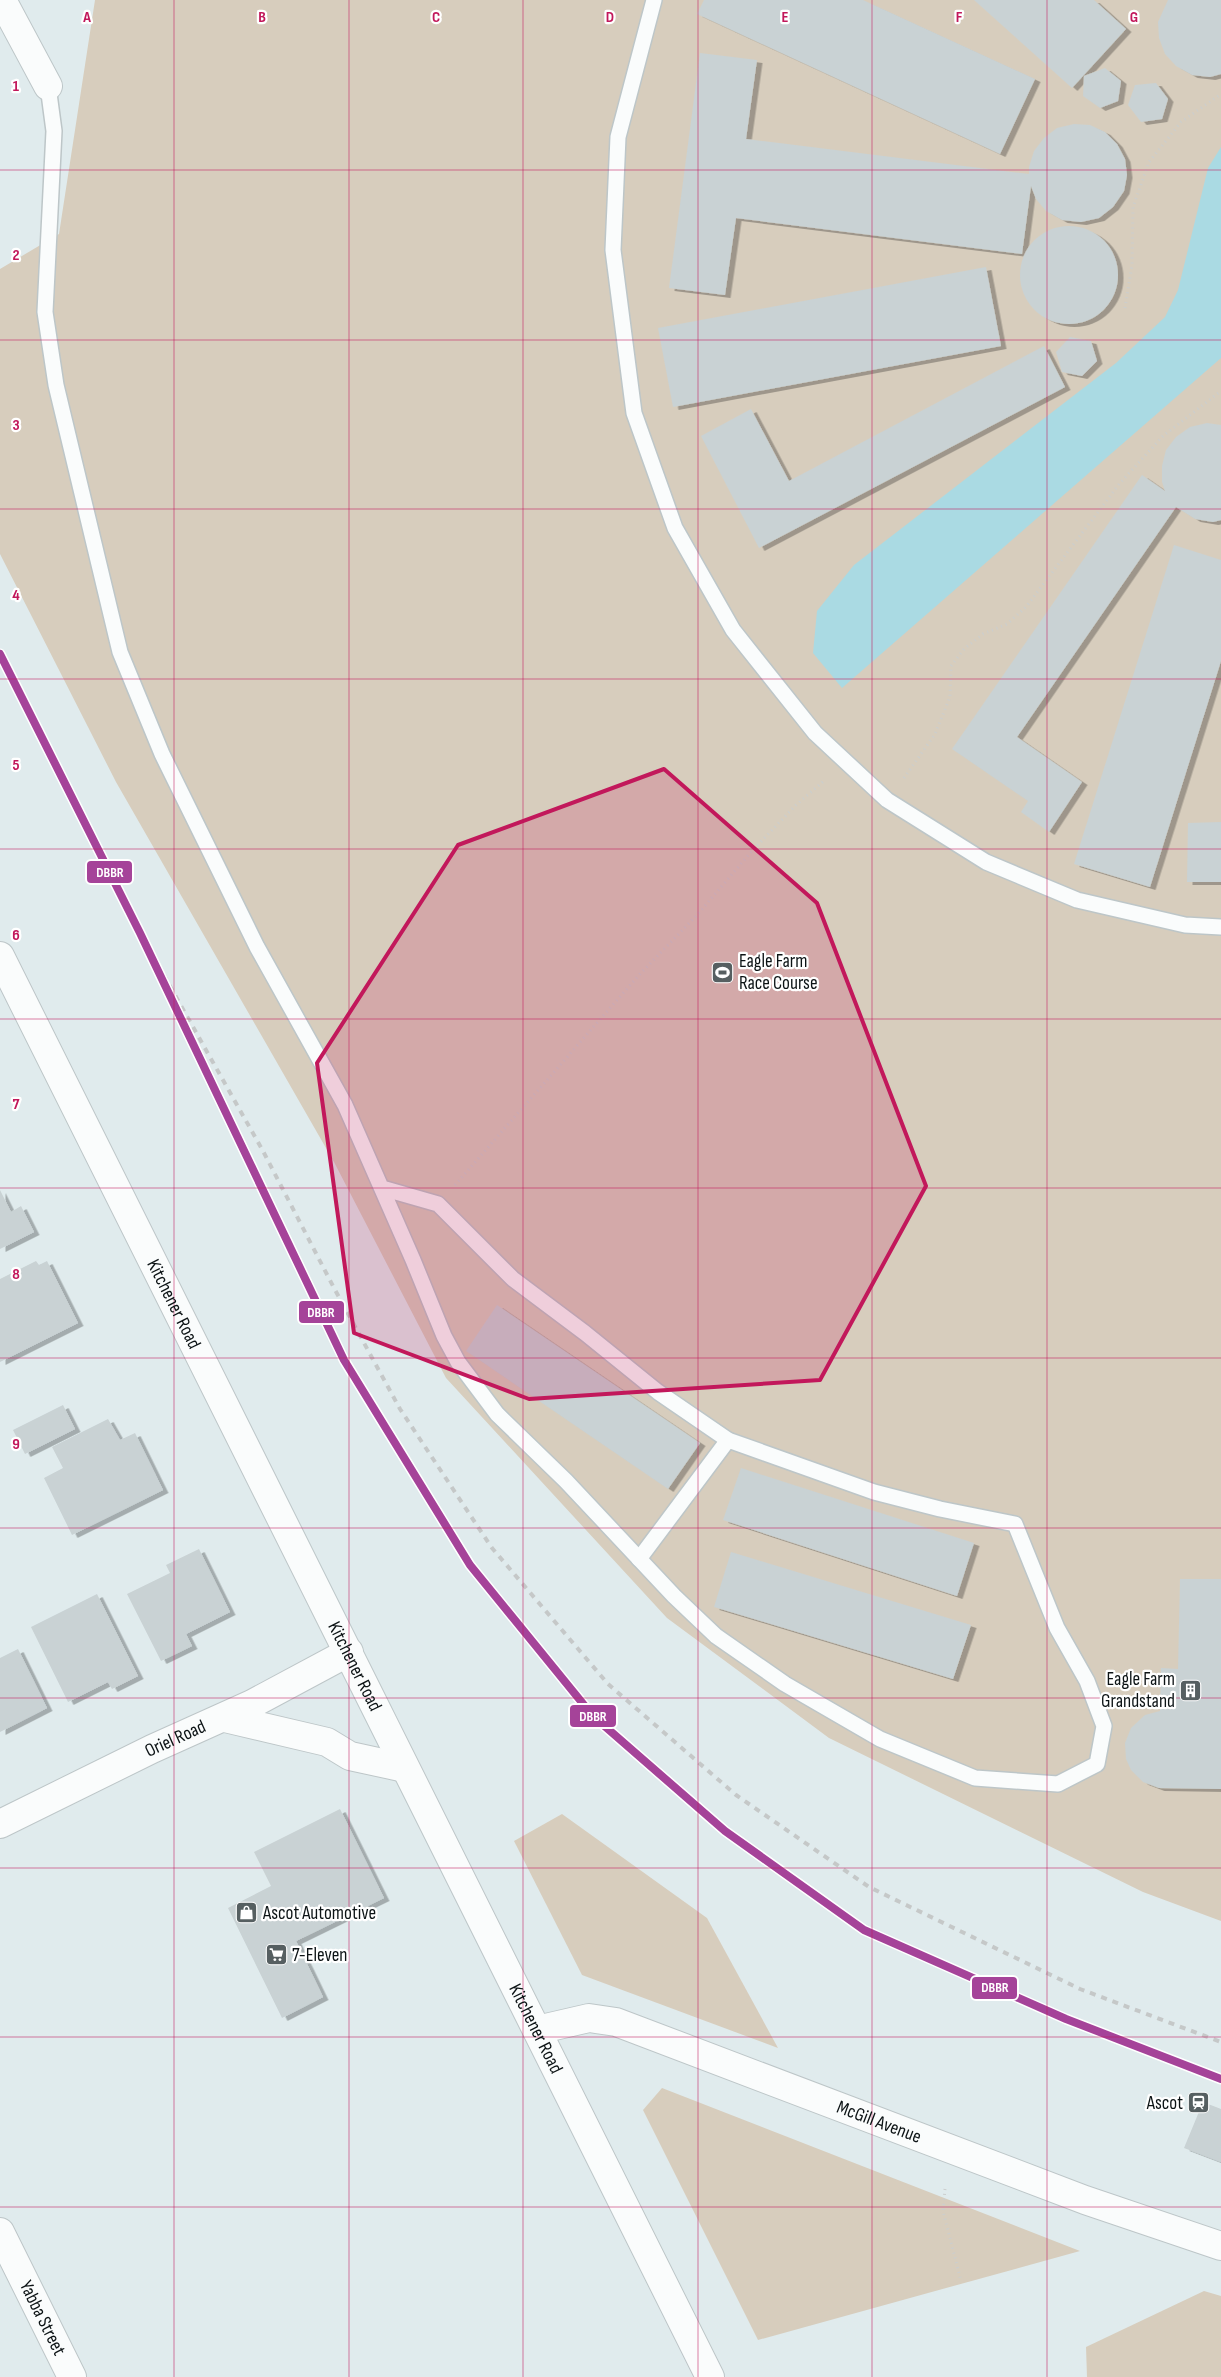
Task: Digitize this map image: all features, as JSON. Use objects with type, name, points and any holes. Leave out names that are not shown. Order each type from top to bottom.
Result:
[{"type":"main road","points":[[2,0],[48,86]]},
{"type":"main road","name":"Kitchener Road","points":[[0,956],[710,2377]]},
{"type":"main road","name":"Oriel Road","points":[[0,1824],[152,1749],[225,1718],[349,1652]]},
{"type":"main road","points":[[225,1718],[327,1742],[350,1756],[405,1768]]},
{"type":"main road","name":"McGill Avenue","points":[[536,2030],[589,2018],[603,2018],[616,2022],[1076,2197],[1221,2246]]},
{"type":"main road","name":"Yabba Street","points":[[0,2232],[72,2377]]},
{"type":"lane","points":[[654,0],[618,137],[613,250],[634,413],[675,528],[733,630],[815,733],[887,800],[986,862],[1077,900],[1185,924],[1221,927]]},
{"type":"lane","points":[[48,86],[54,131],[45,312],[56,385],[120,652],[162,754],[257,947],[345,1105],[444,1336],[458,1362],[497,1414],[566,1481],[674,1596],[716,1636],[785,1684],[880,1739],[975,1778],[1058,1784],[1098,1764],[1104,1726],[1087,1681],[1057,1628],[1014,1524],[940,1509],[874,1492],[728,1440],[658,1392],[513,1278],[438,1204],[382,1188]]},
{"type":"lane","points":[[639,1558],[728,1440]]},
{"type":"path","points":[[1125,308],[1132,265],[1133,207],[1149,162],[1181,122],[1221,94]]},
{"type":"path","points":[[887,800],[935,734],[950,697],[951,666],[964,649],[983,634],[1007,624],[1026,607],[1120,483],[1163,436],[1221,391]]},
{"type":"path","points":[[438,1204],[634,981],[698,914],[752,852],[796,805],[846,762]]},
{"type":"path","points":[[944,2189],[943,2211],[961,2281]]},
{"type":"highlighted area","points":[[664,769],[817,903],[926,1186],[820,1380],[529,1399],[354,1333],[317,1063],[458,845]]},
{"type":"shaded area","name":"Eagle Farm Race Course","points":[[95,0],[1221,0],[1221,1921],[1143,1892],[829,1738],[667,1618],[446,1378],[334,1162],[116,782],[0,554],[0,269],[59,234]]},
{"type":"shaded area","points":[[562,1814],[707,1918],[778,2048],[582,1975],[514,1841]]},
{"type":"shaded area","points":[[662,2088],[1080,2251],[758,2340],[643,2110]]},
{"type":"shaded area","points":[[1204,2291],[1221,2296],[1221,2377],[1087,2377],[1086,2347]]},
{"type":"water","points":[[1221,147],[1221,358],[842,688],[813,653],[817,611],[854,565],[1116,363],[1165,317],[1178,290],[1208,168]]},
{"type":"building","points":[[704,0],[863,0],[1035,79],[1000,154],[697,14]]},
{"type":"building","points":[[974,0],[1094,0],[1126,29],[1072,88]]},
{"type":"building","points":[[1168,0],[1221,0],[1221,74],[1210,77],[1192,75],[1176,66],[1165,54],[1159,38],[1158,22]]},
{"type":"building","points":[[700,53],[757,60],[746,139],[1029,174],[1034,151],[1044,138],[1057,128],[1074,124],[1090,125],[1105,132],[1117,144],[1125,159],[1127,175],[1124,191],[1113,207],[1099,218],[1081,222],[1062,220],[1046,211],[1036,199],[1031,186],[1022,254],[736,218],[725,295],[669,288]]},
{"type":"building","points":[[1105,68],[1121,81],[1118,101],[1100,108],[1083,96],[1084,76]]},
{"type":"building","points":[[1156,83],[1168,99],[1162,119],[1141,122],[1128,105],[1135,85]]},
{"type":"building","points":[[1069,226],[1079,227],[1096,234],[1110,248],[1117,265],[1117,285],[1110,302],[1096,316],[1079,323],[1069,324],[1059,323],[1042,316],[1028,302],[1021,285],[1020,275],[1021,265],[1028,248],[1042,234],[1059,227]]},
{"type":"building","points":[[986,267],[1001,346],[673,407],[658,328]]},
{"type":"building","points":[[1070,337],[1091,341],[1097,361],[1082,376],[1062,372],[1056,352]]},
{"type":"building","points":[[1044,346],[1065,387],[759,548],[701,436],[751,409],[789,481]]},
{"type":"building","points":[[1207,423],[1221,425],[1221,520],[1213,522],[1195,519],[1176,507],[1017,737],[1082,782],[1049,832],[1021,812],[1028,801],[952,749],[1142,475],[1165,491],[1162,482],[1162,466],[1166,450],[1176,437],[1190,427]]},
{"type":"building","points":[[1174,545],[1221,560],[1221,661],[1150,887],[1074,864]]},
{"type":"building","points":[[1221,822],[1221,882],[1187,882],[1188,823]]},
{"type":"building","points":[[0,1190],[11,1212],[21,1206],[34,1232],[0,1249]]},
{"type":"building","points":[[36,1261],[39,1265],[47,1261],[78,1323],[0,1362],[0,1279]]},
{"type":"building","points":[[497,1305],[700,1443],[668,1489],[466,1351]]},
{"type":"building","points":[[63,1405],[75,1429],[25,1454],[13,1430]]},
{"type":"building","points":[[108,1419],[120,1440],[135,1433],[163,1490],[72,1535],[44,1478],[63,1468],[52,1447]]},
{"type":"building","points":[[741,1468],[974,1543],[957,1596],[723,1520]]},
{"type":"building","points":[[199,1549],[230,1612],[186,1634],[192,1646],[161,1661],[127,1594],[170,1573],[166,1565]]},
{"type":"building","points":[[731,1552],[971,1625],[953,1679],[714,1607]]},
{"type":"building","name":"Eagle Farm Grandstand","points":[[1180,1579],[1221,1579],[1221,1789],[1159,1788],[1143,1782],[1131,1770],[1126,1759],[1125,1743],[1131,1728],[1145,1715],[1160,1711],[1161,1668],[1178,1669]]},
{"type":"building","points":[[97,1594],[138,1676],[112,1689],[108,1682],[68,1702],[31,1627]]},
{"type":"building","points":[[18,1649],[47,1708],[0,1732],[0,1658]]},
{"type":"building","points":[[340,1809],[384,1898],[296,1941],[323,1997],[282,2018],[228,1908],[271,1886],[254,1852]]},
{"type":"building","points":[[1203,2102],[1221,2109],[1221,2162],[1184,2148]]},
{"type":"railway","points":[[140,933],[263,1151],[334,1288],[400,1409],[492,1548],[608,1684],[736,1795],[869,1887],[1080,1989],[1221,2042]]},
{"type":"transit line","name":"DBBR","points":[[0,654],[140,933],[344,1360],[470,1565],[593,1716],[725,1831],[864,1930],[1066,2019],[1221,2079]]},
{"type":"place","name":"Eagle Farm Race Course","points":[[723,972]]},
{"type":"place","name":"Eagle Farm Grandstand","points":[[1191,1690]]},
{"type":"place","name":"Ascot Automotive","points":[[247,1913]]},
{"type":"place","name":"7-Eleven","points":[[276,1955]]},
{"type":"place","name":"Ascot","points":[[1199,2103]]}]
